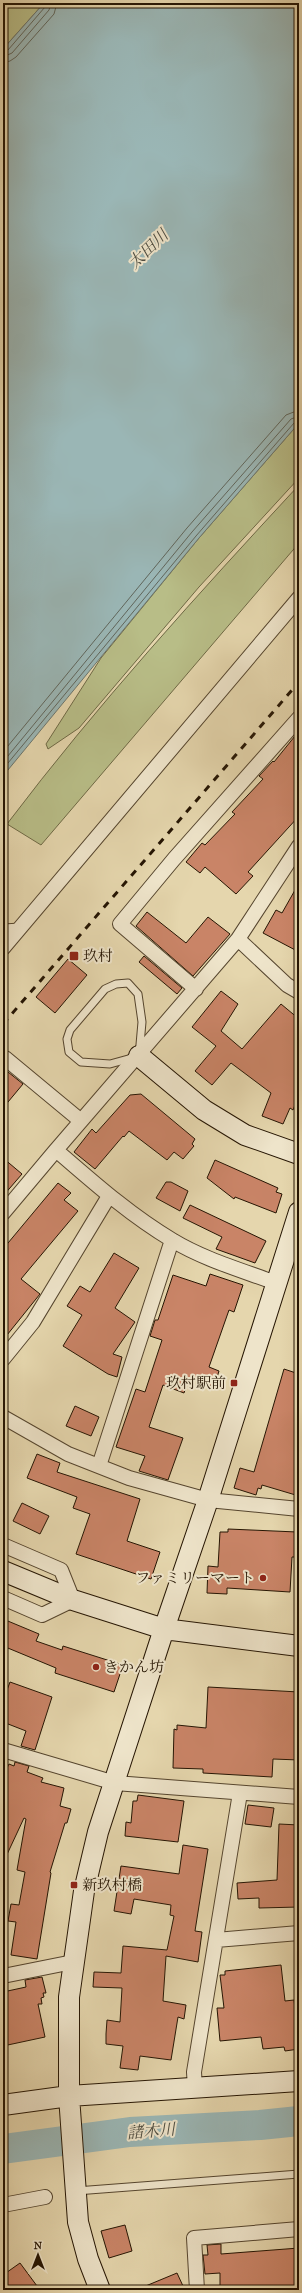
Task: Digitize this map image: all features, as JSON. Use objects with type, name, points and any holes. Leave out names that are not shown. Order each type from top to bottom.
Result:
[{"type":"street","points":[[3,948],[299,598]]},
{"type":"street","points":[[196,989],[120,924],[174,858],[299,718]]},
{"type":"street","points":[[3,1213],[238,940],[299,846]]},
{"type":"street","points":[[238,940],[288,985],[299,992]]},
{"type":"street","points":[[139,1056],[204,1110],[245,1135],[299,1154]]},
{"type":"street","points":[[3,1060],[5,1058],[81,1121]]},
{"type":"street","points":[[56,1150],[109,1196],[172,1240],[219,1262],[276,1283]]},
{"type":"street","points":[[3,1359],[33,1322],[109,1196]]},
{"type":"street","points":[[100,2290],[88,2259],[78,2222],[69,2102],[69,1997],[84,1891],[98,1832],[208,1500],[299,1212]]},
{"type":"street","points":[[99,1466],[172,1240]]},
{"type":"street","points":[[3,1417],[68,1454],[129,1478],[208,1500],[299,1509]]},
{"type":"street","points":[[3,1545],[61,1570],[73,1600]]},
{"type":"street","points":[[3,1571],[73,1600],[164,1629],[299,1646]]},
{"type":"street","points":[[3,1598],[42,1615],[73,1600]]},
{"type":"street","points":[[3,1750],[115,1782],[299,1797]]},
{"type":"street","points":[[195,2088],[194,2072],[240,1793]]},
{"type":"street","points":[[216,1940],[299,1932]]},
{"type":"street","points":[[3,1976],[73,1962]]},
{"type":"street","points":[[3,2104],[69,2102],[195,2088],[299,2080]]},
{"type":"street","points":[[3,2205],[45,2197]]},
{"type":"street","points":[[197,2290],[194,2238],[299,2229]]},
{"type":"lane","points":[[3,928],[21,927]]},
{"type":"lane","points":[[128,983],[138,994],[142,1022],[139,1056],[110,1064],[81,1062],[69,1052],[67,1039],[70,1030],[105,989],[116,984],[128,983]]},
{"type":"lane","points":[[76,2188],[299,2174]]},
{"type":"green space","points":[[3,3],[44,3],[3,49]]},
{"type":"green space","points":[[299,423],[299,478],[199,587],[79,728],[48,749],[46,744],[101,658],[199,538]]},
{"type":"green space","points":[[299,485],[299,543],[41,845],[7,824],[112,693],[223,567]]},
{"type":"water","name":"太田川","points":[[44,3],[299,3],[299,423],[199,538],[3,776],[3,49]]},
{"type":"building","points":[[299,731],[299,816],[248,872],[253,876],[236,894],[205,867],[200,873],[186,862],[202,843],[205,845],[235,814],[232,812],[263,779],[259,776],[273,761],[274,762]]},
{"type":"building","points":[[299,883],[299,952],[263,933],[276,910],[282,913]]},
{"type":"building","points":[[147,912],[186,943],[208,917],[230,934],[193,976],[136,926]]},
{"type":"building","points":[[144,956],[182,988],[177,994],[139,962]]},
{"type":"building","points":[[68,959],[87,975],[55,1013],[36,997]]},
{"type":"building","points":[[221,991],[238,1004],[221,1031],[242,1049],[281,1004],[299,1019],[299,1095],[293,1110],[290,1108],[283,1124],[262,1116],[271,1093],[231,1063],[212,1085],[195,1071],[216,1046],[192,1027]]},
{"type":"building","points":[[3,1068],[23,1084],[3,1108]]},
{"type":"building","points":[[141,1094],[195,1139],[192,1144],[194,1146],[183,1159],[174,1152],[167,1160],[129,1131],[95,1169],[74,1152],[92,1129],[96,1133],[130,1095]]},
{"type":"building","points":[[3,1158],[22,1174],[3,1196]]},
{"type":"building","points":[[215,1160],[278,1188],[276,1192],[282,1194],[276,1213],[235,1197],[234,1199],[207,1178]]},
{"type":"building","points":[[166,1182],[171,1182],[188,1191],[180,1211],[156,1198]]},
{"type":"building","points":[[58,1183],[71,1193],[64,1200],[78,1211],[21,1279],[40,1294],[3,1340],[3,1249]]},
{"type":"building","points":[[190,1205],[266,1241],[255,1263],[216,1249],[222,1237],[183,1218]]},
{"type":"building","points":[[114,1253],[139,1268],[115,1308],[135,1322],[113,1354],[122,1357],[117,1377],[108,1374],[63,1346],[82,1315],[67,1306],[80,1286],[90,1292]]},
{"type":"building","points":[[210,1274],[243,1285],[234,1312],[229,1310],[209,1367],[219,1371],[214,1387],[189,1378],[184,1393],[163,1385],[149,1427],[183,1438],[168,1480],[139,1471],[145,1456],[116,1447],[136,1389],[145,1392],[162,1340],[150,1336],[155,1320],[158,1320],[173,1275],[206,1286]]},
{"type":"building","points":[[284,1369],[299,1374],[299,1496],[262,1485],[261,1489],[258,1488],[256,1495],[234,1488],[240,1468],[254,1472]]},
{"type":"building","points":[[75,1406],[99,1417],[91,1436],[66,1426]]},
{"type":"building","points":[[37,1454],[60,1463],[57,1472],[140,1499],[127,1541],[160,1552],[151,1579],[76,1554],[90,1514],[73,1508],[77,1497],[27,1478]]},
{"type":"building","points":[[22,1503],[49,1516],[40,1534],[13,1521]]},
{"type":"building","points":[[228,1529],[297,1532],[296,1557],[292,1557],[290,1592],[227,1588],[227,1594],[207,1593],[208,1566],[218,1567],[220,1532],[228,1532]]},
{"type":"building","points":[[3,1619],[39,1634],[36,1641],[62,1650],[63,1646],[123,1665],[114,1692],[55,1673],[56,1668],[3,1646]]},
{"type":"building","points":[[10,1682],[52,1697],[35,1750],[21,1746],[26,1731],[3,1722],[3,1701]]},
{"type":"building","points":[[208,1687],[299,1692],[299,1760],[273,1759],[272,1777],[203,1773],[203,1769],[173,1768],[174,1729],[177,1730],[177,1725],[206,1728]]},
{"type":"building","points":[[15,1762],[29,1766],[27,1772],[43,1778],[41,1782],[64,1788],[60,1806],[71,1809],[67,1823],[65,1823],[50,1872],[37,1959],[11,1955],[16,1922],[8,1921],[11,1904],[19,1905],[25,1872],[17,1870],[26,1819],[24,1818],[3,1863],[3,1776],[9,1764],[14,1766]]},
{"type":"building","points":[[138,1795],[184,1801],[178,1842],[125,1836],[126,1822],[131,1823],[133,1801],[137,1801]]},
{"type":"building","points":[[248,1805],[274,1808],[271,1827],[245,1824]]},
{"type":"building","points":[[279,1824],[299,1825],[299,1907],[259,1908],[259,1898],[238,1899],[237,1883],[277,1880]]},
{"type":"building","points":[[183,1845],[208,1849],[195,1931],[202,1932],[198,1962],[166,1956],[163,2001],[186,2005],[184,2019],[178,2017],[171,2060],[140,2056],[138,2070],[120,2068],[123,2046],[106,2044],[106,2034],[107,2020],[120,2022],[122,1988],[93,1987],[94,1972],[121,1973],[123,1946],[167,1950],[174,1916],[170,1915],[171,1905],[134,1899],[131,1914],[114,1911],[121,1866],[179,1874]]},
{"type":"building","points":[[281,1965],[285,2001],[294,2000],[295,2008],[299,2008],[299,2028],[297,2029],[299,2049],[285,2051],[284,2047],[263,2049],[261,2037],[220,2041],[217,2008],[224,2008],[220,1975],[225,1975],[225,1971]]},
{"type":"building","points":[[42,1977],[46,1993],[43,1993],[44,1997],[41,1998],[42,2004],[38,2004],[45,2037],[3,2046],[3,1992],[26,1987],[25,1980]]},
{"type":"building","points":[[125,2225],[132,2251],[109,2258],[101,2231]]},
{"type":"building","points":[[221,2244],[221,2254],[299,2248],[299,2290],[220,2290],[220,2273],[205,2274],[203,2255],[208,2255],[207,2245]]},
{"type":"building","points":[[20,2263],[40,2290],[3,2290],[3,2275]]},
{"type":"building","points":[[177,2273],[183,2286],[173,2290],[136,2290]]},
{"type":"waterway","name":"諸木川","points":[[3,2149],[130,2132],[260,2125],[299,2121]]},
{"type":"railway","points":[[3,1024],[299,682]]},
{"type":"place","name":"玖村","points":[[74,956]]},
{"type":"place","name":"玖村駅前","points":[[234,1383]]},
{"type":"place","name":"ファミリーマート","points":[[263,1578]]},
{"type":"place","name":"きかん坊","points":[[96,1667]]},
{"type":"place","name":"新玖村橋","points":[[74,1885]]}]
